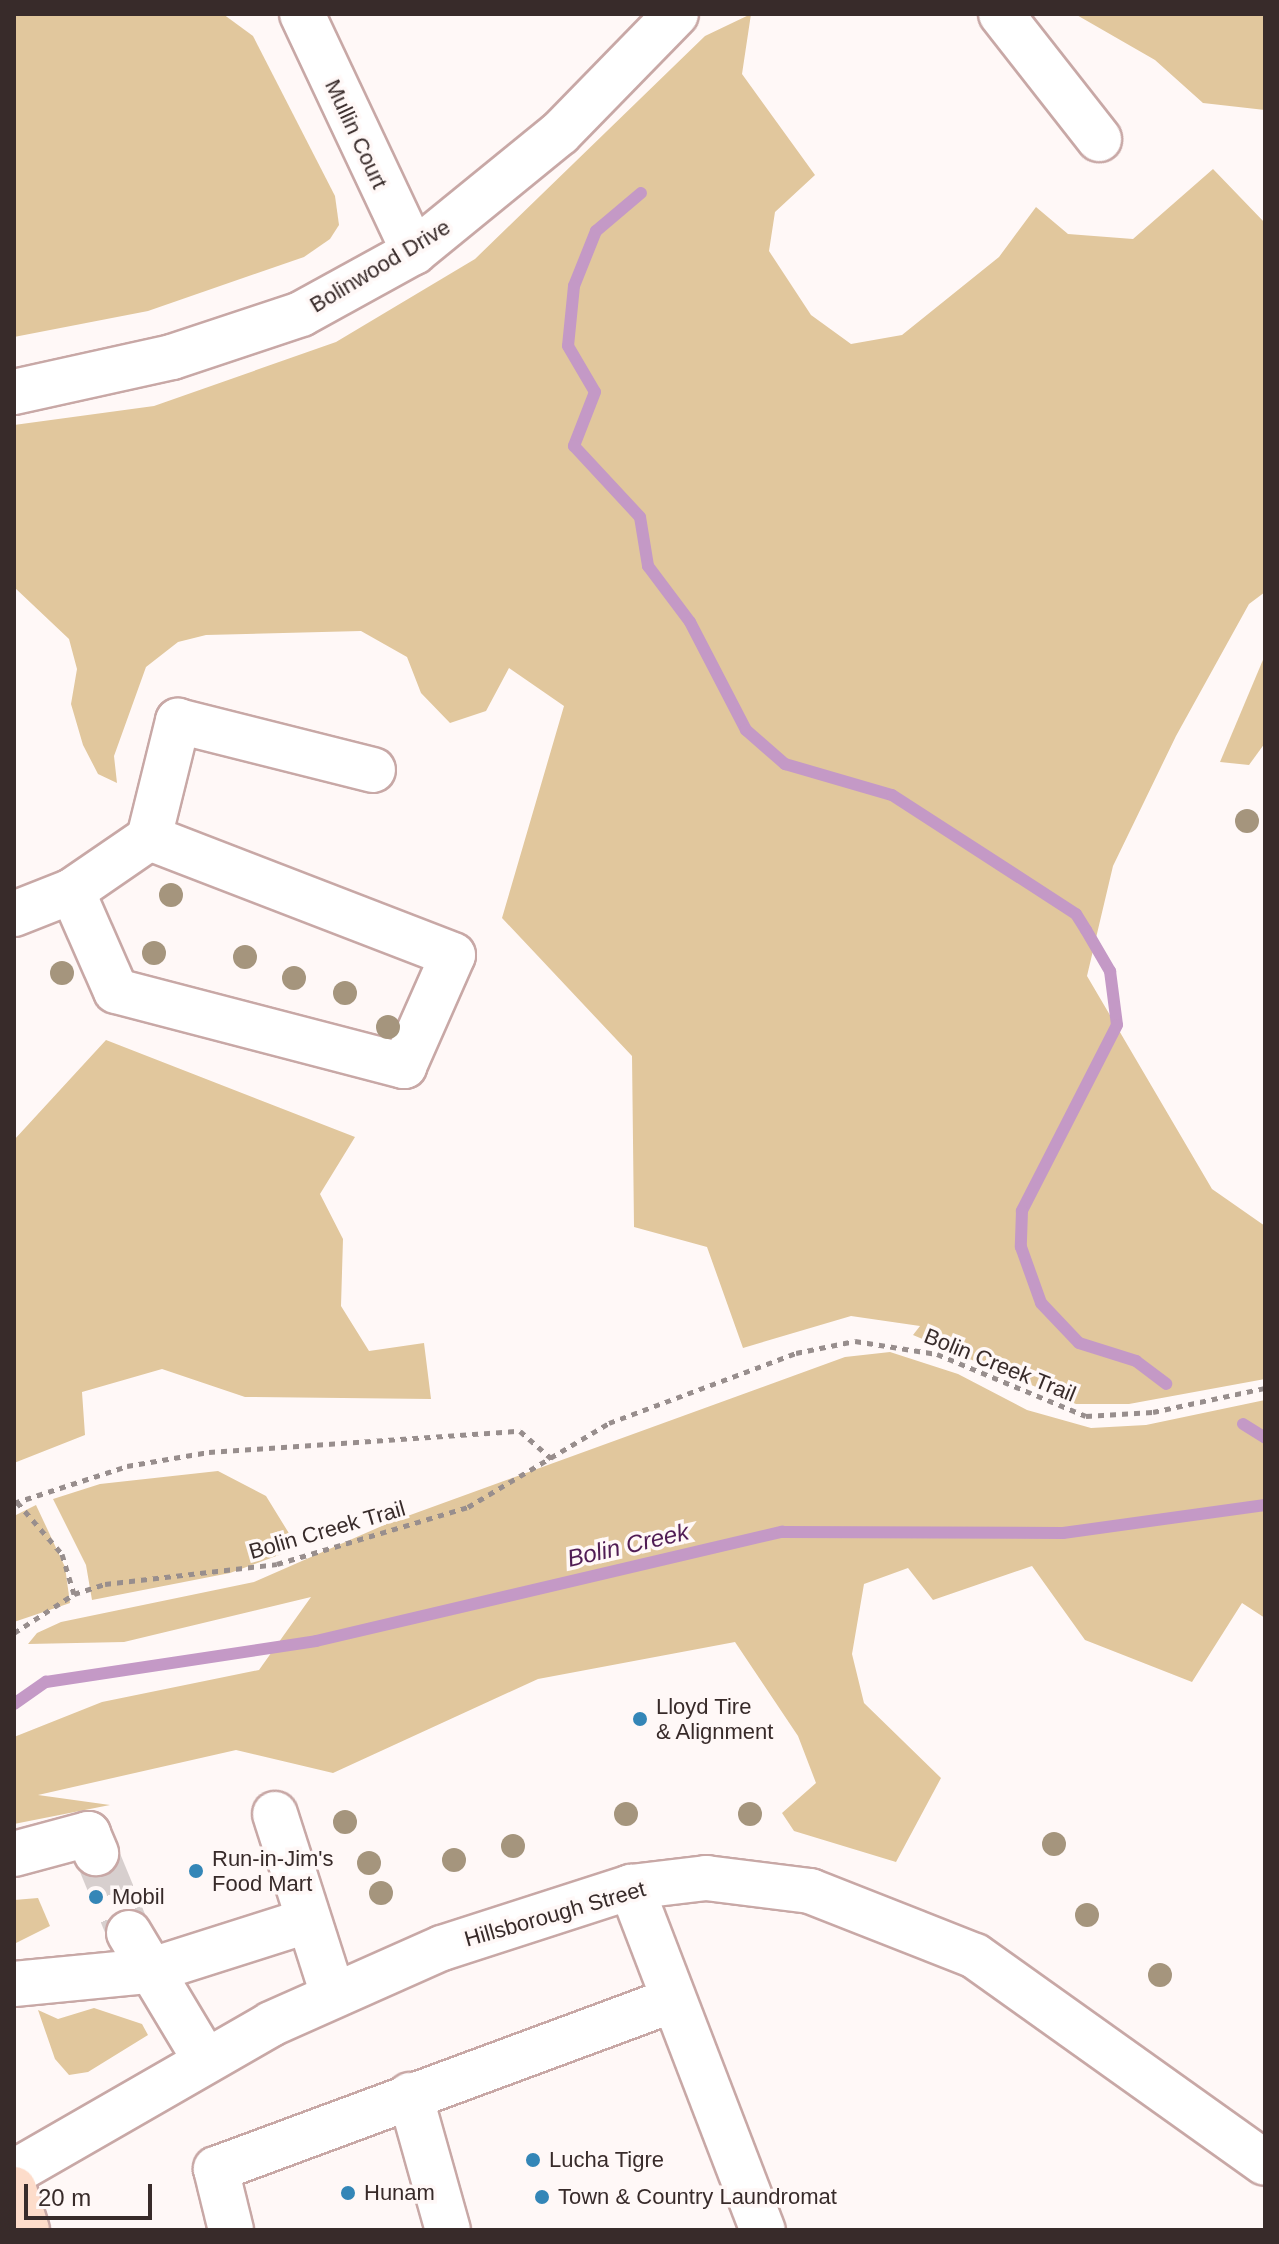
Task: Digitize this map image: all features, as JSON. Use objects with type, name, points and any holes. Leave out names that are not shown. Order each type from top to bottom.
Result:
[{"type":"main road","points":[[14,2189],[27,2230]]},
{"type":"street","name":"Mullin Court","points":[[302,14],[414,252]]},
{"type":"street","name":"Bolinwood Drive","points":[[14,392],[172,357],[301,314],[414,252],[491,195],[676,14]]},
{"type":"street","points":[[1001,14],[1099,139]]},
{"type":"street","points":[[14,914],[72,891],[149,838],[178,721],[373,770]]},
{"type":"street","points":[[72,891],[116,991],[404,1066],[453,955],[149,838]]},
{"type":"street","points":[[275,1814],[333,1995]]},
{"type":"street","points":[[14,1854],[88,1834],[96,1853]]},
{"type":"street","name":"Hillsborough Street","points":[[14,2172],[206,2061],[333,1995],[442,1948],[631,1887],[758,1881],[911,1928],[975,1956],[1083,2027],[1265,2163]]},
{"type":"street","points":[[631,1887],[669,2001],[763,2230]]},
{"type":"street","points":[[14,1984],[149,1971],[307,1921]]},
{"type":"street","points":[[129,1933],[149,1971],[206,2061]]},
{"type":"street","points":[[231,2230],[216,2169],[669,2001]]},
{"type":"street","points":[[410,2095],[448,2230]]},
{"type":"path","name":"Bolin Creek Trail","points":[[14,1633],[74,1594],[163,1573],[277,1564],[468,1507],[609,1423],[682,1393],[855,1341],[937,1354],[1086,1416],[1153,1412],[1265,1388]]},
{"type":"path","points":[[74,1594],[62,1554],[15,1503],[116,1469],[209,1452],[520,1431],[552,1459]]},
{"type":"shaded area","points":[[14,14],[223,14],[253,36],[335,196],[339,225],[330,239],[304,257],[148,311],[14,337]]},
{"type":"shaded area","points":[[751,14],[742,74],[815,175],[775,212],[769,251],[811,315],[851,344],[902,335],[999,257],[1036,207],[1068,234],[1133,239],[1213,169],[1265,223],[1265,592],[1249,604],[1176,736],[1113,866],[1087,976],[1212,1189],[1265,1226],[1265,1379],[1129,1404],[1076,1404],[913,1335],[920,1326],[851,1316],[743,1348],[707,1247],[634,1227],[632,1056],[502,918],[564,706],[509,668],[486,711],[450,723],[421,693],[407,657],[361,631],[206,635],[178,642],[146,667],[114,756],[117,783],[98,774],[83,745],[71,704],[77,669],[69,639],[14,587],[14,425],[154,406],[336,342],[475,259],[705,36]]},
{"type":"shaded area","points":[[1075,14],[1265,14],[1265,110],[1203,103],[1155,60]]},
{"type":"shaded area","points":[[1265,655],[1265,743],[1249,765],[1220,762]]},
{"type":"shaded area","points":[[106,1040],[355,1137],[320,1194],[343,1239],[341,1306],[369,1351],[424,1343],[431,1399],[245,1397],[162,1369],[82,1392],[85,1435],[14,1463],[14,1140]]},
{"type":"shaded area","points":[[890,1352],[958,1374],[1027,1410],[1091,1428],[1146,1425],[1265,1400],[1265,1618],[1242,1603],[1192,1682],[1085,1640],[1032,1566],[933,1600],[908,1568],[864,1584],[852,1654],[864,1703],[941,1778],[896,1862],[794,1831],[782,1813],[816,1783],[798,1736],[735,1642],[538,1679],[333,1773],[236,1750],[38,1795],[110,1805],[14,1824],[14,1737],[102,1702],[259,1670],[311,1597],[124,1642],[28,1644],[37,1633],[61,1622],[254,1582],[391,1522],[845,1357]]},
{"type":"shaded area","points":[[218,1471],[266,1496],[298,1548],[230,1573],[92,1600],[86,1565],[53,1499],[100,1484]]},
{"type":"shaded area","points":[[36,1505],[65,1567],[70,1603],[14,1622],[14,1516]]},
{"type":"shaded area","points":[[38,1898],[50,1926],[14,1944],[14,1900]]},
{"type":"shaded area","points":[[94,2008],[142,2024],[148,2035],[88,2072],[69,2075],[55,2059],[38,2010],[58,2019]]},
{"type":"waterway","points":[[641,193],[596,231],[574,286],[568,346],[595,392],[574,446],[640,517],[648,566],[690,622],[746,730],[785,764],[892,795],[1076,914],[1110,971],[1117,1025],[1022,1211],[1021,1247],[1041,1303],[1079,1343],[1136,1361],[1166,1384]]},
{"type":"waterway","points":[[1243,1424],[1265,1438]]},
{"type":"waterway","name":"Bolin Creek","points":[[14,1704],[46,1682],[316,1641],[782,1532],[1063,1533],[1265,1505]]},
{"type":"tunnel","points":[[96,1853],[129,1933]]},
{"type":"place","name":"Lloyd Tire & Alignment","points":[[640,1719]]},
{"type":"place","name":"Run-in-Jim's Food Mart","points":[[196,1871]]},
{"type":"place","name":"Mobil","points":[[96,1897]]},
{"type":"place","name":"Lucha Tigre","points":[[533,2160]]},
{"type":"place","name":"Hunam","points":[[348,2193]]},
{"type":"place","name":"Town & Country Laundromat","points":[[542,2197]]}]
